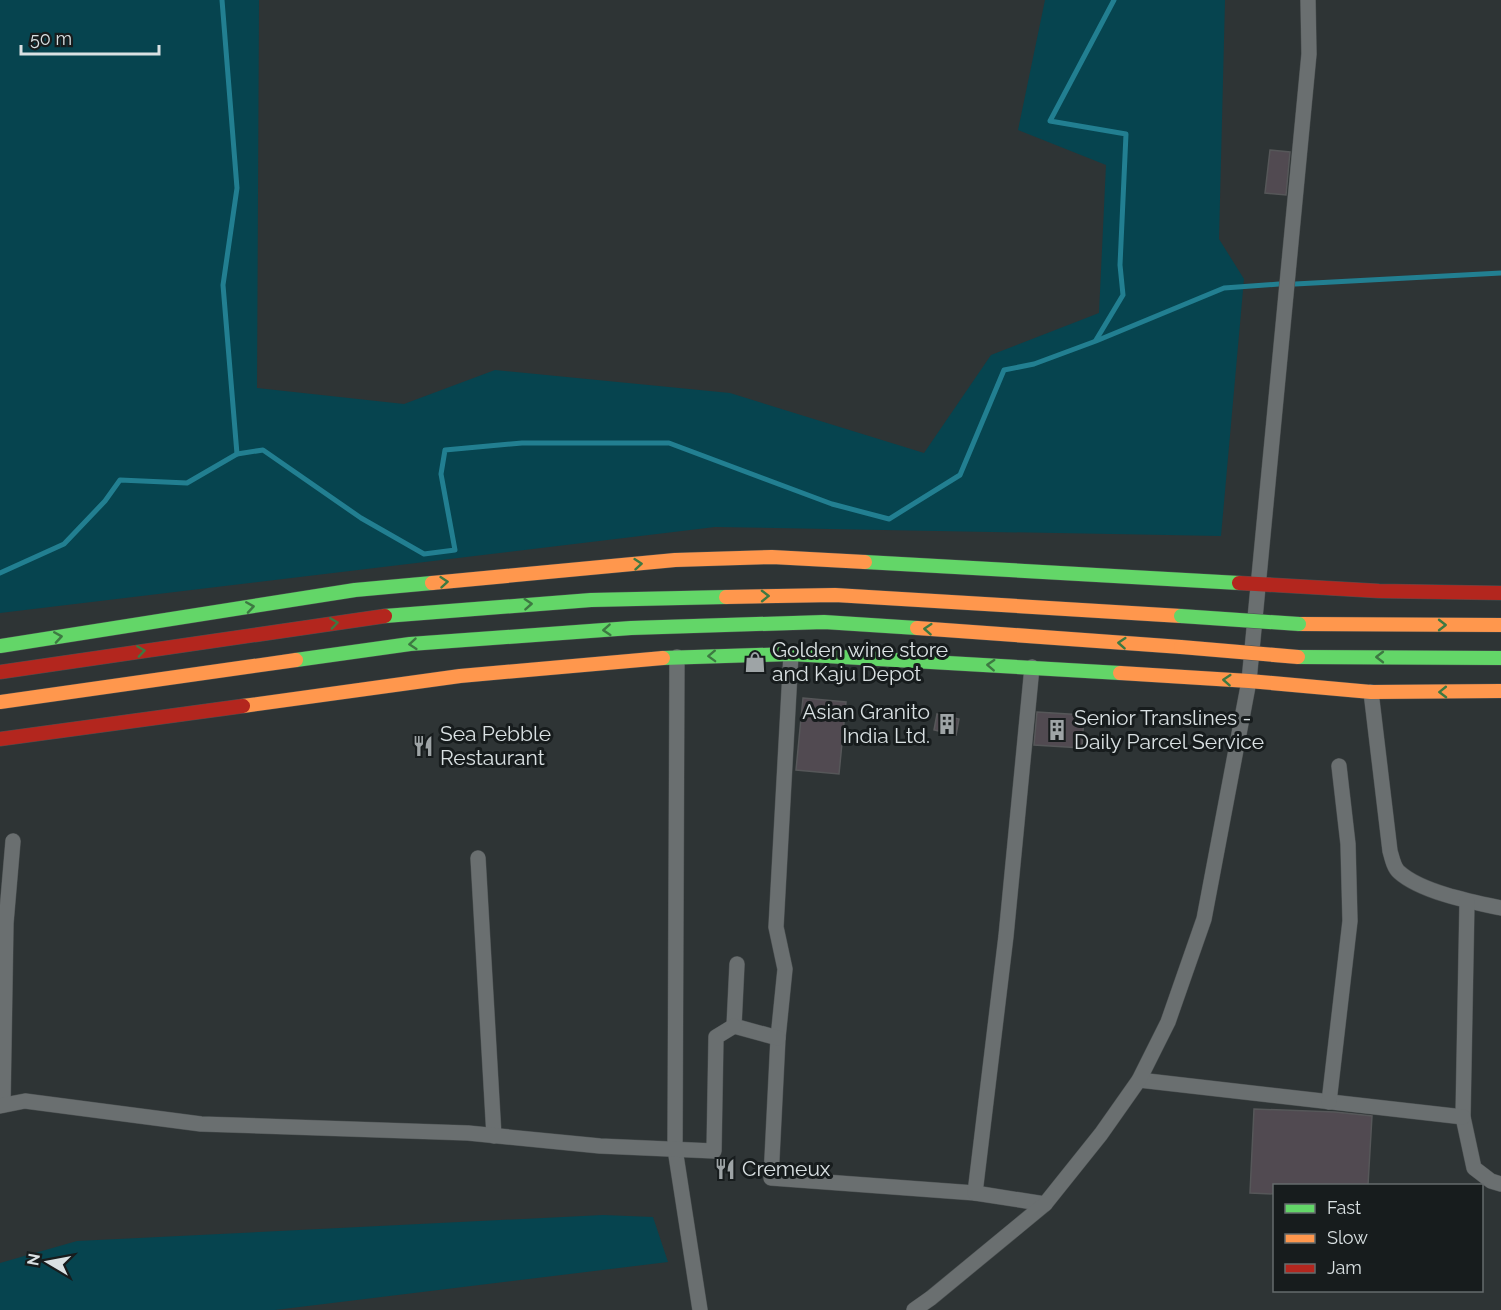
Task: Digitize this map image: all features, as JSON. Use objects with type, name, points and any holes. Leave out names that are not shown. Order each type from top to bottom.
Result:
[{"type":"main road","points":[[0,646],[355,591],[675,560],[772,557],[1379,591],[1501,593]]},
{"type":"main road","points":[[0,672],[399,614],[591,600],[835,594],[1299,624],[1501,625]]},
{"type":"main road","points":[[0,702],[410,644],[631,628],[824,622],[1299,657],[1501,658]]},
{"type":"main road","points":[[0,739],[460,676],[677,657],[791,654],[1249,681],[1371,692],[1501,691]]},
{"type":"street","points":[[914,1310],[932,1298],[1045,1204],[1101,1134],[1139,1080],[1168,1022],[1204,919],[1249,681],[1260,585],[1309,54],[1308,0]]},
{"type":"street","points":[[791,654],[776,927],[785,969],[778,1038],[771,1178],[975,1193],[1045,1204]]},
{"type":"street","points":[[677,657],[675,1149],[700,1310]]},
{"type":"street","points":[[975,1193],[1006,936],[1032,667]]},
{"type":"street","points":[[1371,692],[1390,851],[1397,871],[1417,884],[1467,901],[1501,908]]},
{"type":"street","points":[[1329,1102],[1350,921],[1348,844],[1340,766]]},
{"type":"street","points":[[12,841],[6,923],[1,1105],[25,1101],[201,1124],[494,1136],[600,1146],[714,1151],[716,1037],[734,1026],[778,1038]]},
{"type":"street","points":[[478,858],[494,1136]]},
{"type":"street","points":[[1467,901],[1462,1117],[1474,1168],[1491,1181],[1501,1184]]},
{"type":"street","points":[[734,1026],[737,964]]},
{"type":"street","points":[[1139,1080],[1462,1117]]},
{"type":"shaded area","points":[[0,0],[259,0],[257,388],[404,404],[495,370],[730,393],[924,453],[991,355],[1099,313],[1106,165],[1018,130],[1045,0],[1225,0],[1219,239],[1244,279],[1221,536],[715,527],[0,613]]},
{"type":"shaded area","points":[[603,1215],[653,1217],[668,1262],[275,1310],[0,1310],[0,1263],[77,1241]]},
{"type":"building","points":[[1270,150],[1290,152],[1286,195],[1265,193]]},
{"type":"building","points":[[803,698],[846,702],[839,774],[796,770]]},
{"type":"building","name":"Senior Translines - Daily Parcel Service","points":[[1037,712],[1084,715],[1082,748],[1034,745]]},
{"type":"building","name":"Asian Granito India Ltd.","points":[[937,714],[959,719],[956,735],[934,730]]},
{"type":"building","points":[[1254,1109],[1335,1112],[1372,1116],[1368,1184],[1273,1184],[1273,1194],[1250,1193]]},
{"type":"waterway","points":[[222,0],[237,188],[223,285],[237,454]]},
{"type":"waterway","points":[[1096,340],[1123,295],[1120,265],[1126,134],[1050,121],[1114,0]]},
{"type":"waterway","points":[[1295,284],[1501,273]]},
{"type":"waterway","points":[[0,573],[64,544],[105,501],[120,480],[187,483],[237,454],[263,450],[361,518],[424,554],[455,550],[441,474],[445,450],[522,443],[669,443],[832,504],[889,519],[960,475],[1004,370],[1034,364],[1096,341],[1224,288],[1279,284]]},
{"type":"traffic: fast","points":[[865,562],[1239,583]]},
{"type":"traffic: fast","points":[[0,646],[355,590],[432,583]]},
{"type":"traffic: fast","points":[[385,616],[591,600],[726,597]]},
{"type":"traffic: fast","points":[[1181,616],[1299,624]]},
{"type":"traffic: fast","points":[[296,660],[410,644],[631,628],[824,622],[917,628]]},
{"type":"traffic: fast","points":[[663,658],[791,654],[1120,673]]},
{"type":"traffic: fast","points":[[1298,657],[1501,658]]},
{"type":"traffic: slow","points":[[432,583],[675,560],[772,557],[865,562]]},
{"type":"traffic: slow","points":[[726,597],[835,595],[1181,616]]},
{"type":"traffic: slow","points":[[1299,624],[1501,625]]},
{"type":"traffic: slow","points":[[917,628],[1181,647]]},
{"type":"traffic: slow","points":[[1181,647],[1298,657]]},
{"type":"traffic: slow","points":[[243,706],[460,676],[663,658]]},
{"type":"traffic: slow","points":[[0,702],[296,660]]},
{"type":"traffic: slow","points":[[1120,673],[1371,692],[1501,691]]},
{"type":"traffic: jam","points":[[1239,583],[1379,591],[1501,593]]},
{"type":"traffic: jam","points":[[0,672],[385,616]]},
{"type":"traffic: jam","points":[[0,739],[243,706]]},
{"type":"place","name":"Golden wine store and Kaju Depot","points":[[755,662]]},
{"type":"place","name":"Asian Granito India Ltd.","points":[[947,724]]},
{"type":"place","name":"Senior Translines - Daily Parcel Service","points":[[1057,730]]},
{"type":"place","name":"Sea Pebble Restaurant","points":[[423,746]]},
{"type":"place","name":"Cremeux","points":[[725,1169]]}]
